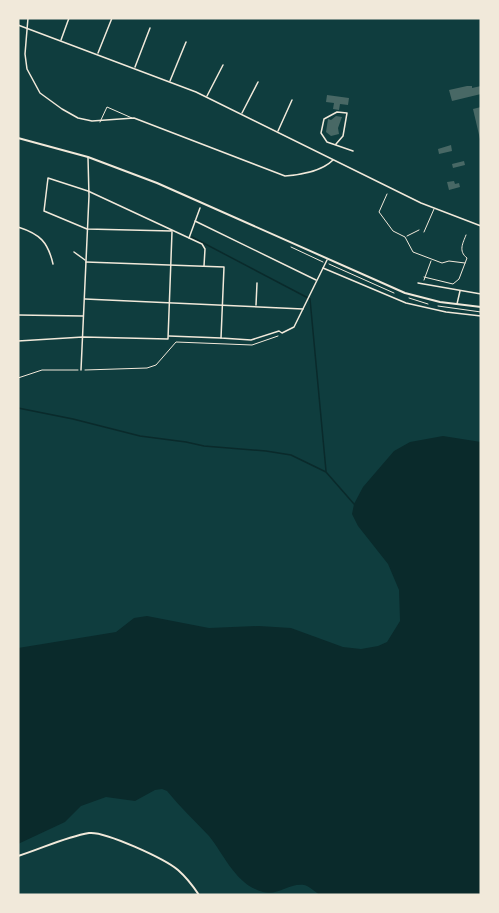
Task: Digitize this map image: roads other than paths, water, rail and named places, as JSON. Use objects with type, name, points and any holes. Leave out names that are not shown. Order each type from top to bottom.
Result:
[{"type":"street","points":[[28,18],[25,54],[27,69],[40,93],[69,114],[85,120],[100,122],[134,118],[280,175],[298,175],[326,165],[333,159]]},
{"type":"street","points":[[61,40],[69,18]]},
{"type":"street","points":[[98,54],[112,18]]},
{"type":"street","points":[[18,25],[207,97],[434,209],[481,226]]},
{"type":"street","points":[[135,68],[150,28]]},
{"type":"street","points":[[170,82],[186,42]]},
{"type":"street","points":[[207,97],[223,65]]},
{"type":"street","points":[[241,114],[258,82]]},
{"type":"street","points":[[277,132],[292,100]]},
{"type":"street","points":[[336,144],[343,136],[346,113],[337,112],[324,118],[321,133],[327,142],[353,151]]},
{"type":"street","points":[[18,138],[88,157],[188,195],[405,292],[457,305],[481,307]]},
{"type":"street","points":[[81,370],[88,157]]},
{"type":"street","points":[[172,231],[87,229],[44,211],[48,178],[88,191],[204,246],[204,266]]},
{"type":"street","points":[[189,238],[200,208]]},
{"type":"street","points":[[195,221],[317,280]]},
{"type":"street","points":[[18,227],[42,238],[50,251],[53,264]]},
{"type":"street","points":[[18,341],[83,337],[168,339],[172,231]]},
{"type":"street","points":[[74,252],[86,261],[224,267],[221,338]]},
{"type":"street","points":[[168,336],[251,340],[282,333],[294,327],[327,259]]},
{"type":"street","points":[[323,268],[406,303],[446,312],[481,316]]},
{"type":"street","points":[[256,306],[257,283]]},
{"type":"street","points":[[418,283],[481,294]]},
{"type":"street","points":[[457,305],[460,291]]},
{"type":"street","points":[[85,299],[303,309]]},
{"type":"street","points":[[18,315],[84,316]]},
{"type":"street","points":[[18,856],[84,835],[98,833],[168,863],[184,876],[199,895]]},
{"type":"lane","points":[[100,122],[106,108],[134,118]]},
{"type":"lane","points":[[424,232],[434,209]]},
{"type":"water","points":[[443,436],[481,442],[481,895],[320,895],[306,886],[299,885],[274,892],[263,892],[245,883],[238,876],[209,836],[167,791],[162,789],[155,790],[135,801],[106,797],[81,806],[65,822],[18,844],[18,648],[116,632],[134,618],[147,616],[209,628],[259,626],[291,628],[343,647],[361,649],[387,642],[400,621],[399,590],[388,564],[358,526],[352,514],[354,504],[363,487],[394,451],[410,442]]},
{"type":"waterway","points":[[192,237],[310,299],[326,471]]},
{"type":"waterway","points":[[18,408],[140,436],[204,446],[291,455],[326,472],[354,504]]}]
